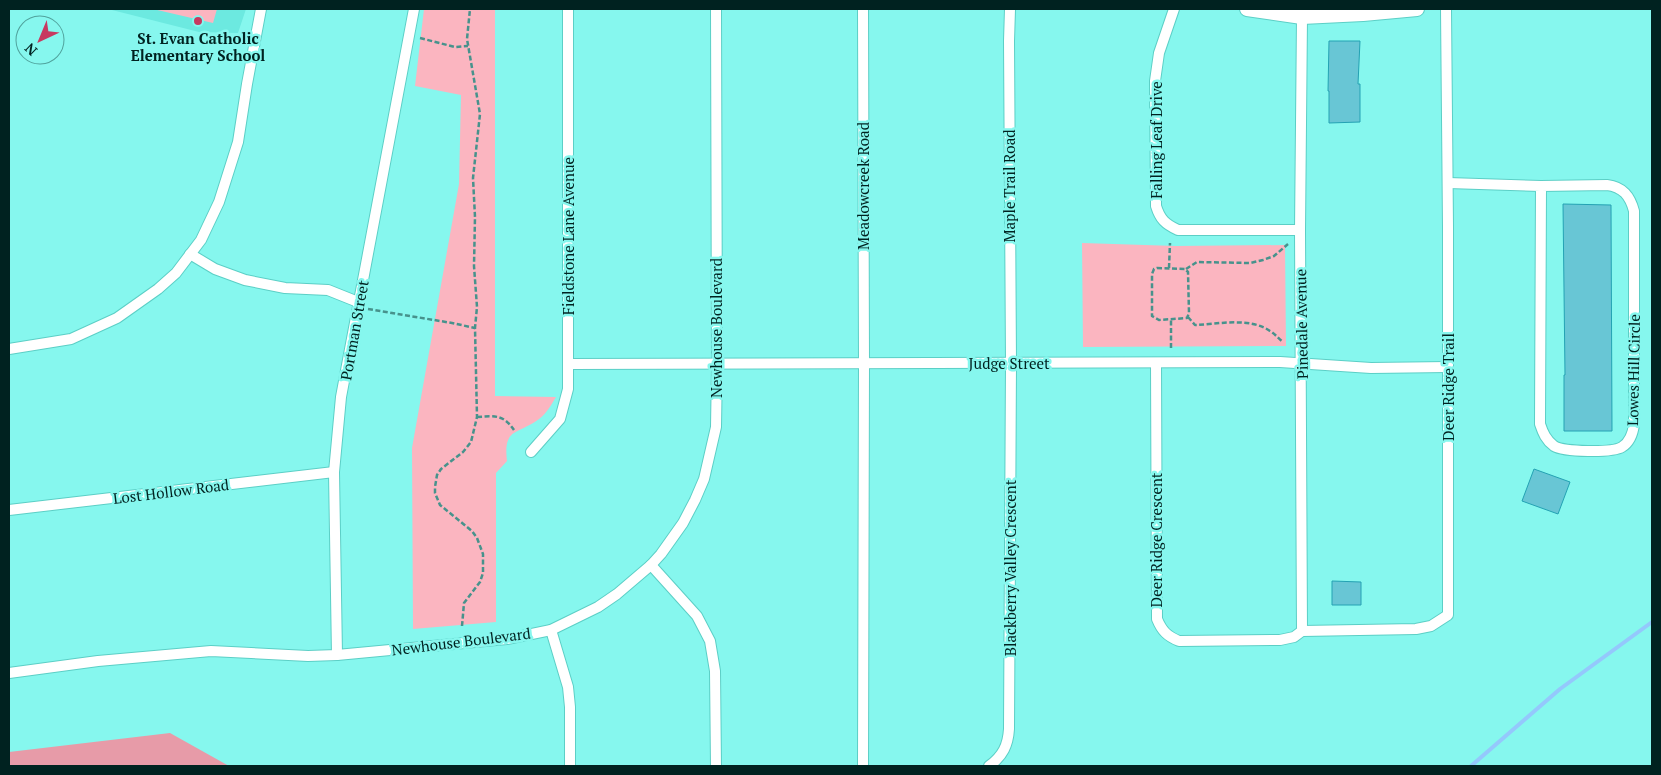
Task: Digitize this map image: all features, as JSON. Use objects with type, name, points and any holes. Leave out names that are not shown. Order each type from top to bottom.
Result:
[{"type":"street","points":[[9,349],[71,339],[117,318],[158,290],[176,273],[201,240],[219,202],[238,142],[261,9]]},
{"type":"street","name":"Portman Street","points":[[337,655],[334,472],[341,397],[414,9]]},
{"type":"street","name":"Fieldstone Lane Avenue","points":[[531,452],[560,418],[568,389],[568,9]]},
{"type":"street","name":"Newhouse Boulevard","points":[[9,673],[98,661],[211,651],[308,656],[337,655],[507,639],[551,630],[598,607],[618,594],[651,565],[683,523],[704,479],[716,427],[716,9]]},
{"type":"street","name":"Meadowcreek Road","points":[[863,9],[864,363]]},
{"type":"street","name":"Maple Trail Road","points":[[1010,9],[1008,41],[1011,363]]},
{"type":"street","name":"Falling Leaf Drive","points":[[1174,9],[1159,53],[1155,81],[1156,206],[1159,217],[1167,225],[1178,230],[1300,230]]},
{"type":"street","points":[[1247,9],[1302,17],[1417,9]]},
{"type":"street","name":"Deer Ridge Trail","points":[[1302,632],[1416,629],[1431,626],[1448,615],[1446,9]]},
{"type":"street","name":"Pinedale Avenue","points":[[1302,17],[1300,230],[1302,632]]},
{"type":"street","name":"Lowes Hill Circle","points":[[1448,183],[1542,186],[1607,185],[1617,186],[1627,194],[1634,211],[1634,424],[1633,433],[1628,442],[1613,450],[1564,450],[1548,441],[1540,424],[1542,186]]},
{"type":"street","points":[[190,254],[215,269],[245,280],[285,288],[328,290],[358,305]]},
{"type":"street","points":[[863,766],[864,363]]},
{"type":"street","name":"Blackberry Valley Crescent","points":[[989,766],[1005,750],[1009,729],[1011,363]]},
{"type":"street","name":"Deer Ridge Crescent","points":[[1156,363],[1157,619],[1161,629],[1168,636],[1179,641],[1280,640],[1294,637],[1302,632]]},
{"type":"street","name":"Judge Street","points":[[569,364],[1302,363],[1371,368],[1448,367]]},
{"type":"street","name":"Lost Hollow Road","points":[[9,510],[334,472]]},
{"type":"street","points":[[651,565],[697,616],[710,641],[716,671],[716,766]]},
{"type":"street","points":[[551,630],[568,687],[570,766]]},
{"type":"path","points":[[462,626],[464,603],[480,582],[483,573],[483,554],[477,538],[472,532],[440,505],[435,493],[435,487],[437,474],[441,469],[463,452],[471,442],[477,417],[475,328],[477,307],[474,266],[475,217],[473,178],[480,114],[467,39],[470,9]]},
{"type":"path","points":[[408,35],[455,47],[468,46]]},
{"type":"path","points":[[1169,268],[1170,243]]},
{"type":"path","points":[[1188,317],[1185,319],[1157,320],[1151,314],[1153,271],[1157,268],[1186,269],[1197,262],[1250,263],[1274,256],[1288,244]]},
{"type":"path","points":[[1186,269],[1189,274],[1188,317],[1194,325],[1240,323],[1260,326],[1270,331],[1282,342]]},
{"type":"path","points":[[358,305],[475,328]]},
{"type":"path","points":[[1170,348],[1171,319]]},
{"type":"path","points":[[477,417],[496,416],[508,421],[514,430]]},
{"type":"shaded area","name":"St. Evan Catholic Elementary School","points":[[108,9],[246,9],[238,33],[199,32]]},
{"type":"shaded area","points":[[153,9],[217,9],[213,23]]},
{"type":"shaded area","points":[[424,9],[495,9],[495,396],[556,397],[542,417],[510,437],[506,450],[507,461],[496,473],[496,622],[413,629],[412,448],[459,184],[461,95],[415,86]]},
{"type":"shaded area","points":[[1082,243],[1176,246],[1285,245],[1286,346],[1083,347]]},
{"type":"shaded area","points":[[170,733],[229,766],[9,766],[9,752]]},
{"type":"building","points":[[1329,41],[1360,41],[1358,84],[1360,84],[1360,122],[1329,123]]},
{"type":"building","points":[[1563,204],[1611,205],[1612,431],[1564,431]]},
{"type":"building","points":[[1534,469],[1570,482],[1558,514],[1522,501]]},
{"type":"building","points":[[1332,581],[1361,582],[1361,605],[1332,605]]},
{"type":"waterway","points":[[1471,766],[1560,689],[1652,622]]},
{"type":"place","name":"St. Evan Catholic Elementary School","points":[[198,21]]}]
